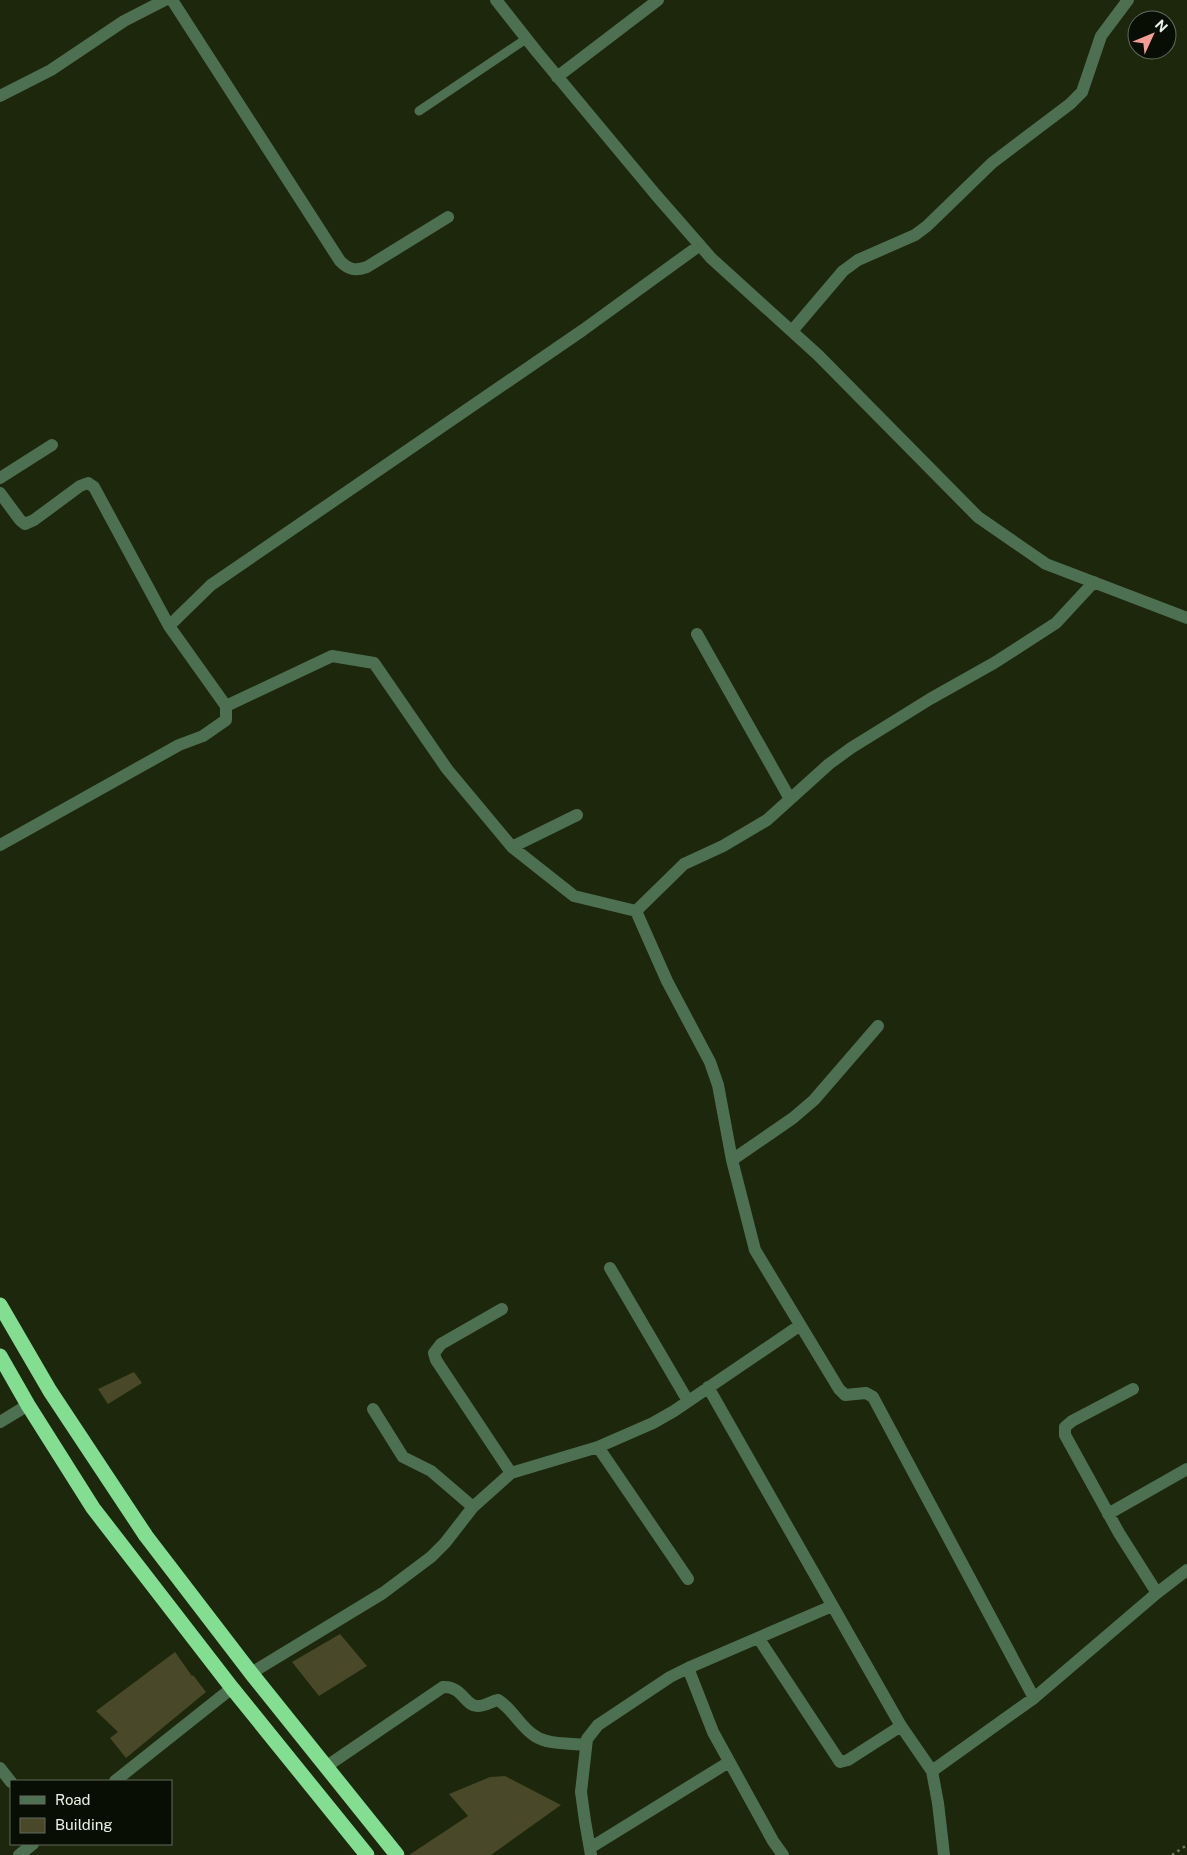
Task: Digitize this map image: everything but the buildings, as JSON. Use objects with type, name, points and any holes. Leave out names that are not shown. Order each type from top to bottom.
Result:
[{"type":"highway","points":[[0,1305],[50,1391],[146,1536],[251,1673],[397,1855]]},
{"type":"highway","points":[[0,1356],[28,1405],[93,1508],[232,1688],[367,1855]]},
{"type":"street","points":[[0,96],[50,70],[124,21],[165,0]]},
{"type":"street","points":[[172,0],[340,261],[346,267],[356,270],[367,267],[448,218]]},
{"type":"street","points":[[496,0],[557,76],[711,258],[818,355],[978,517],[1046,564],[1187,618]]},
{"type":"street","points":[[557,76],[658,0]]},
{"type":"street","points":[[792,331],[843,271],[858,260],[915,235],[927,226],[992,163],[1070,104],[1082,92],[1101,36],[1128,0]]},
{"type":"street","points":[[169,626],[211,585],[583,330],[700,245]]},
{"type":"street","points":[[0,478],[52,445]]},
{"type":"street","points":[[0,493],[25,524],[34,520],[80,486],[88,483],[94,487],[169,626],[226,706],[226,720],[203,736],[179,744],[0,845]]},
{"type":"street","points":[[636,911],[684,864],[723,846],[767,820],[829,764],[851,748],[1056,624],[1094,582]]},
{"type":"street","points":[[697,634],[790,799]]},
{"type":"street","points":[[226,706],[332,656],[374,663],[447,768],[512,846],[574,896],[636,911]]},
{"type":"street","points":[[512,846],[577,815]]},
{"type":"street","points":[[636,911],[667,981],[710,1062],[718,1085],[732,1160],[755,1250],[799,1326],[839,1389],[845,1394],[866,1393],[873,1397],[1034,1698]]},
{"type":"street","points":[[732,1160],[793,1118],[814,1100],[878,1026]]},
{"type":"street","points":[[610,1268],[688,1401]]},
{"type":"street","points":[[502,1309],[441,1344],[434,1353],[436,1360],[511,1473]]},
{"type":"street","points":[[251,1673],[383,1593],[431,1557],[445,1543],[473,1507],[511,1473],[598,1447],[652,1423],[799,1326]]},
{"type":"street","points":[[708,1386],[900,1726],[932,1771],[944,1855]]},
{"type":"street","points":[[1133,1389],[1072,1422],[1065,1428],[1065,1435],[1108,1514],[1157,1593]]},
{"type":"street","points":[[0,1422],[28,1405]]},
{"type":"street","points":[[373,1409],[404,1457],[431,1471],[473,1507]]},
{"type":"street","points":[[598,1447],[688,1579]]},
{"type":"street","points":[[1108,1514],[1187,1469]]},
{"type":"street","points":[[932,1771],[1034,1698],[1157,1593],[1187,1570]]},
{"type":"street","points":[[729,1762],[591,1852],[581,1792],[587,1739],[598,1725],[670,1677],[832,1606]]},
{"type":"street","points":[[759,1639],[840,1762],[848,1760],[900,1726]]},
{"type":"street","points":[[688,1668],[713,1732],[773,1841],[783,1855]]},
{"type":"street","points":[[327,1766],[443,1687],[456,1689],[473,1706],[480,1706],[498,1700],[506,1704],[529,1731],[544,1740],[586,1745]]},
{"type":"street","points":[[116,1780],[232,1688]]},
{"type":"street","points":[[0,1768],[10,1781]]},
{"type":"street","points":[[19,1855],[32,1845]]},
{"type":"lane","points":[[419,111],[526,38]]},
{"type":"path","points":[[1172,1855],[1187,1845]]}]
